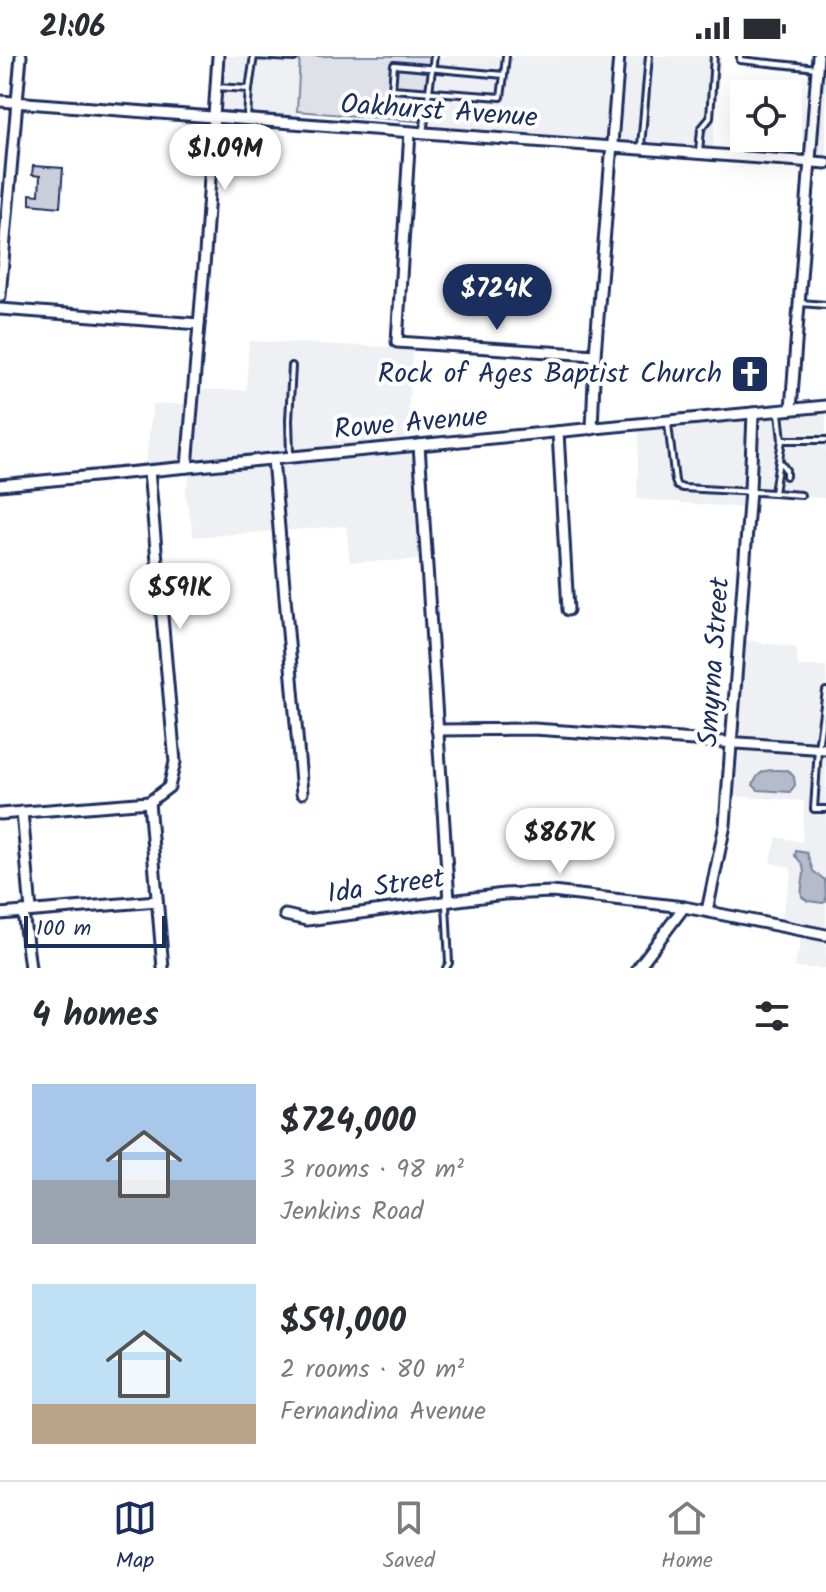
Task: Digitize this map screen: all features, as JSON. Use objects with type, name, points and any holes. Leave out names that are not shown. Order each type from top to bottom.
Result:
[{"type":"street","points":[[0,296],[21,56]]},
{"type":"street","points":[[187,467],[218,56]]},
{"type":"street","points":[[592,429],[619,56]]},
{"type":"street","points":[[791,409],[818,56]]},
{"type":"street","name":"Oakhurst Avenue","points":[[0,101],[826,163]]},
{"type":"street","points":[[410,132],[397,342],[595,355]]},
{"type":"street","points":[[0,309],[199,324]]},
{"type":"street","name":"Rowe Avenue","points":[[0,485],[826,406]]},
{"type":"street","name":"Smyrna Street","points":[[707,911],[725,825],[753,413]]},
{"type":"street","points":[[558,432],[568,610]]},
{"type":"street","points":[[419,445],[447,901]]},
{"type":"street","points":[[273,459],[302,793]]},
{"type":"street","points":[[0,814],[149,802],[169,787],[175,762],[149,471]]},
{"type":"street","points":[[437,730],[534,729],[822,748]]},
{"type":"street","points":[[149,802],[163,968]]},
{"type":"street","points":[[22,812],[30,968]]},
{"type":"street","name":"Ida Street","points":[[285,915],[307,920],[504,894],[552,892],[684,907],[826,935]]},
{"type":"street","points":[[0,914],[157,901]]},
{"type":"street","points":[[638,968],[684,907]]},
{"type":"lane","points":[[247,119],[254,56],[294,58]]},
{"type":"lane","points":[[423,133],[434,56]]},
{"type":"lane","points":[[504,75],[394,65],[392,89],[501,97],[504,75],[506,56]]},
{"type":"lane","points":[[641,149],[649,56]]},
{"type":"lane","points":[[699,152],[701,129],[710,118],[714,56]]},
{"type":"lane","points":[[740,56],[740,60],[765,59],[817,68]]},
{"type":"lane","points":[[792,65],[793,56]]},
{"type":"lane","points":[[216,87],[249,89]]},
{"type":"lane","points":[[799,303],[826,305]]},
{"type":"lane","points":[[290,457],[292,366]]},
{"type":"lane","points":[[774,493],[782,440],[779,410]]},
{"type":"lane","points":[[668,421],[677,486],[801,495]]},
{"type":"lane","points":[[782,440],[826,440]]},
{"type":"lane","points":[[779,460],[786,470],[786,476]]},
{"type":"lane","points":[[826,691],[814,809],[826,809]]},
{"type":"lane","points":[[446,968],[449,963],[447,901]]},
{"type":"shaded area","points":[[213,56],[300,56],[297,128],[209,121]]},
{"type":"shaded area","points":[[300,56],[430,56],[425,122],[297,111]]},
{"type":"shaded area","points":[[430,56],[721,56],[712,157],[424,136]]},
{"type":"shaded area","points":[[812,56],[826,56],[826,167],[806,165]]},
{"type":"shaded area","points":[[249,341],[413,348],[406,441],[415,441],[421,560],[350,562],[346,526],[194,537],[185,493],[193,461],[145,466],[153,404],[196,404],[197,390],[246,390]]},
{"type":"shaded area","points":[[826,402],[826,498],[744,496],[743,508],[637,499],[639,420]]},
{"type":"shaded area","points":[[742,640],[796,647],[798,666],[826,666],[826,968],[794,968],[802,935],[779,929],[792,871],[789,867],[770,863],[777,837],[802,842],[804,801],[732,796]]},
{"type":"water","points":[[788,770],[794,777],[795,785],[790,792],[758,790],[753,785],[762,772]]},
{"type":"water","points":[[796,851],[807,853],[813,871],[825,880],[826,901],[823,903],[802,897],[804,871],[795,856]]},
{"type":"building","points":[[33,166],[63,168],[60,207],[30,204],[30,194],[39,195],[40,176],[32,175]]},
{"type":"place","name":"Rock of Ages Baptist Church","points":[[750,374]]}]
